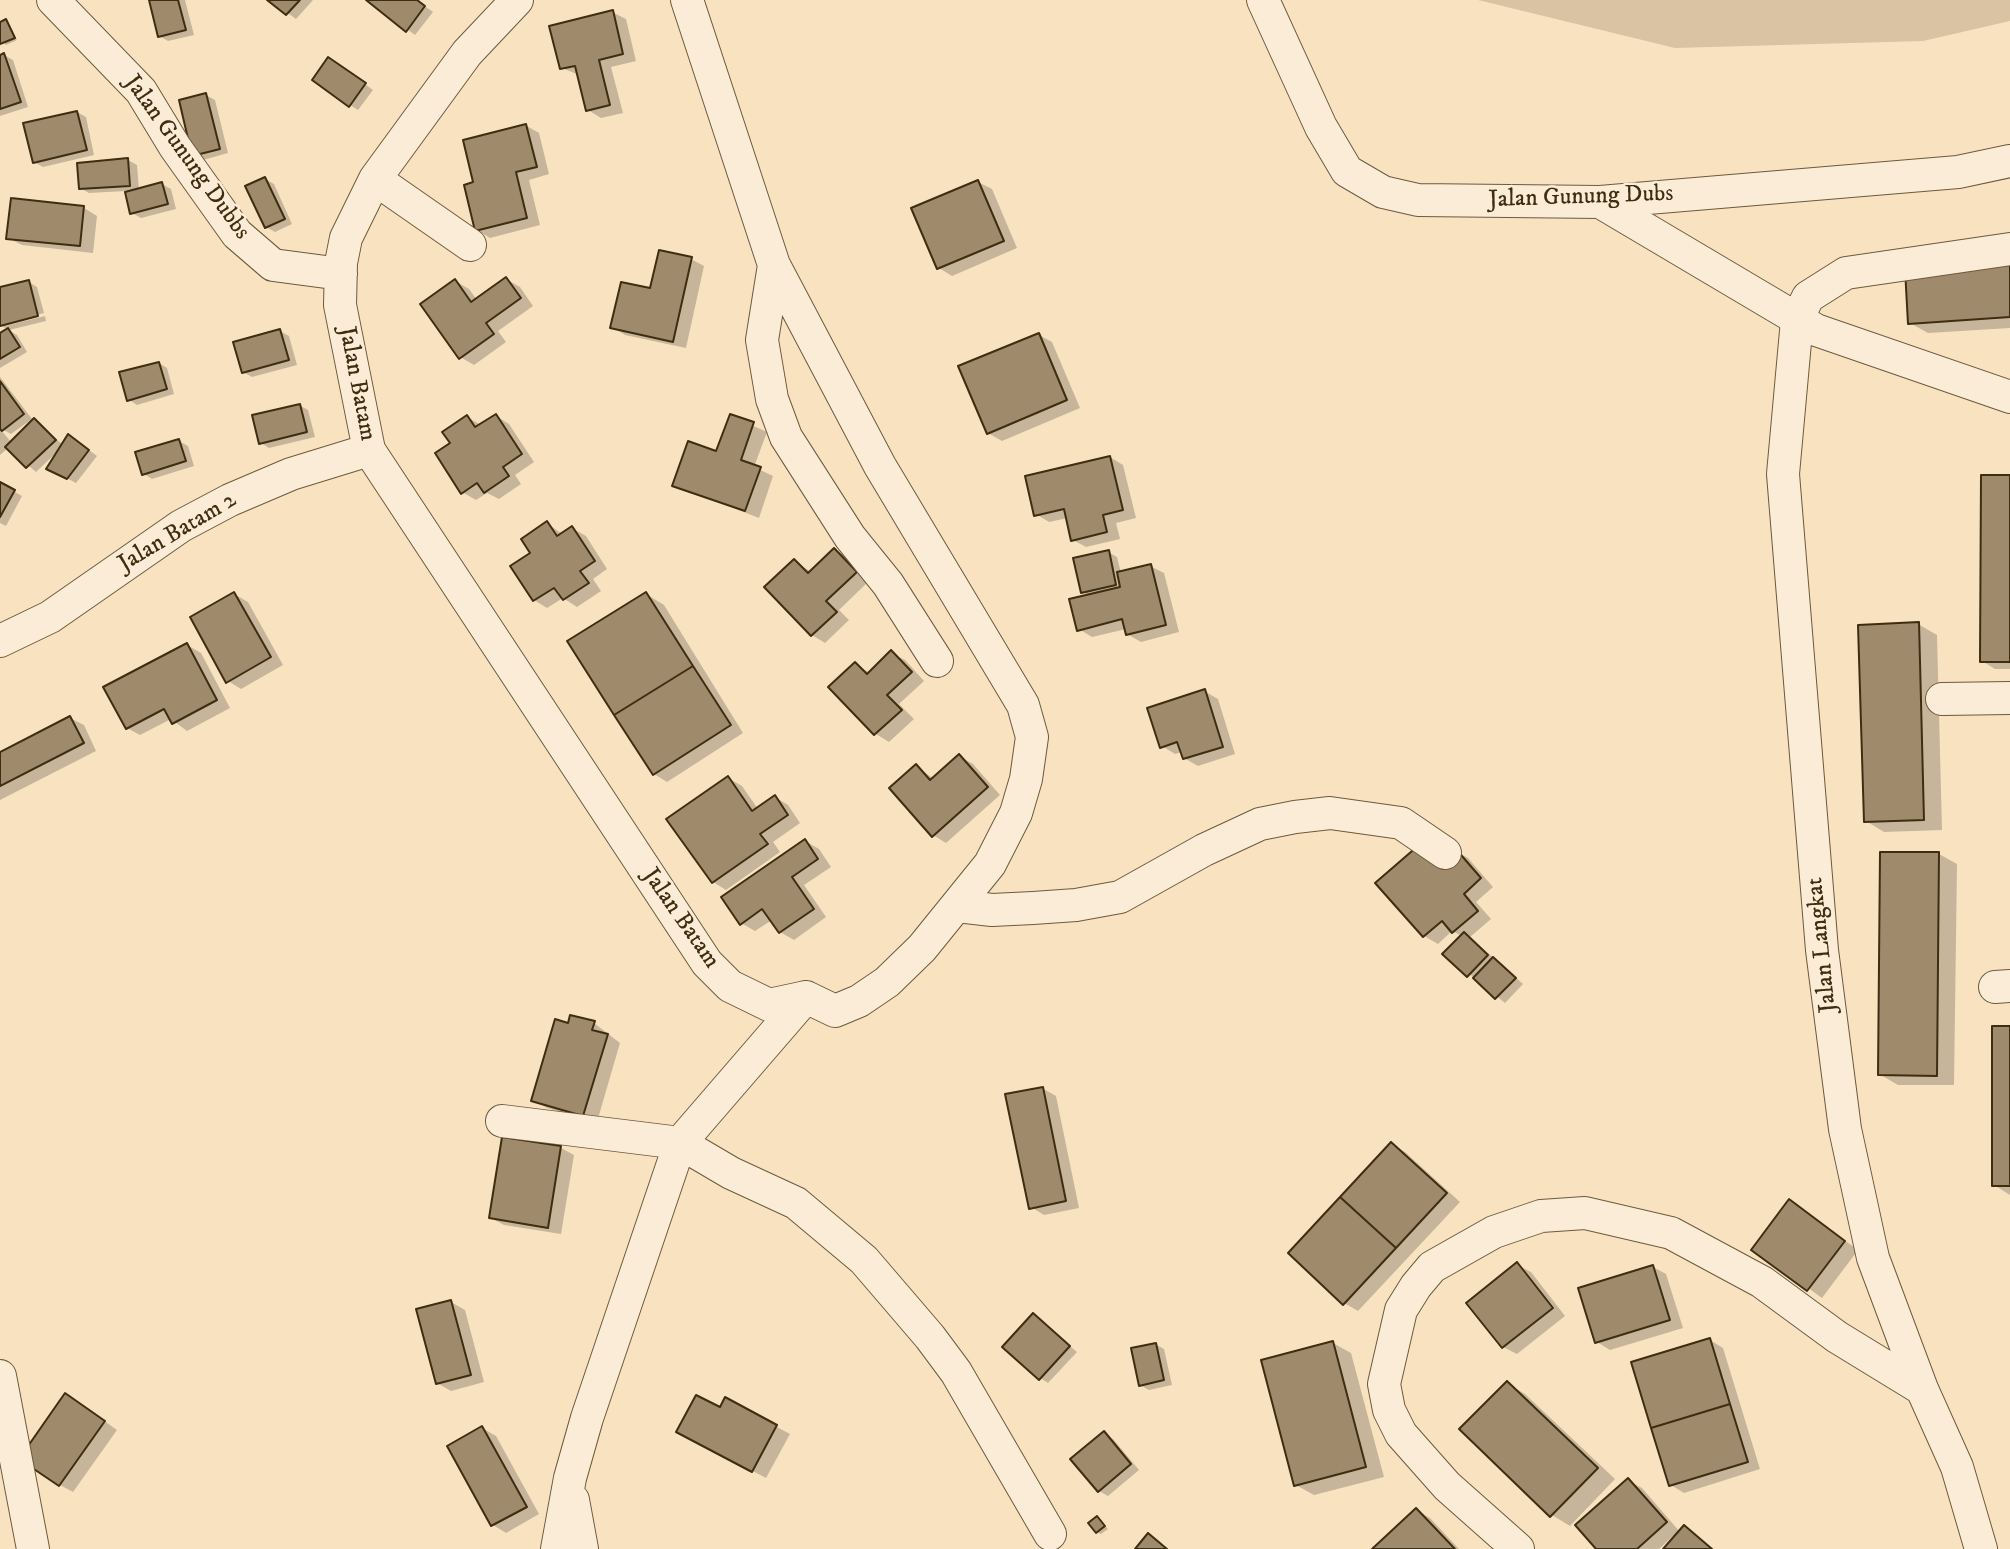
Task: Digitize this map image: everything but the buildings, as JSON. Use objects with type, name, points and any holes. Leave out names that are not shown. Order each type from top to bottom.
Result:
[{"type":"street","name":"Jalan Gunung Dubbs","points":[[53,0],[141,91],[175,147],[237,234],[273,265],[341,274]]},
{"type":"street","name":"Jalan Batam","points":[[517,0],[467,53],[375,179],[346,239],[340,306],[369,450],[706,963],[730,985],[769,1005],[806,998]]},
{"type":"street","points":[[557,1549],[570,1478],[587,1418],[680,1143],[806,998],[835,1011],[859,1001],[887,982],[957,906],[990,864],[1016,813],[1026,779],[1032,737],[1023,705],[880,466],[774,265],[687,0]]},
{"type":"street","name":"Jalan Gunung Dubs","points":[[1263,0],[1321,127],[1347,171],[1383,192],[1418,200],[1600,202],[1958,172],[2010,161]]},
{"type":"street","points":[[375,179],[470,245]]},
{"type":"street","points":[[1600,202],[1797,320],[1839,340],[2010,397]]},
{"type":"street","points":[[1797,320],[1808,297],[1846,272],[2010,249]]},
{"type":"street","points":[[774,265],[762,340],[772,399],[786,437],[850,537],[888,584],[937,661]]},
{"type":"street","name":"Jalan Langkat","points":[[1797,320],[1783,474],[1822,950],[1845,1129],[1871,1245],[1922,1389],[1957,1466],[1980,1549]]},
{"type":"street","name":"Jalan Batam 2","points":[[0,641],[50,617],[181,526],[230,500],[291,474],[369,450]]},
{"type":"street","points":[[1942,699],[2010,698]]},
{"type":"street","points":[[957,906],[992,910],[1033,908],[1076,905],[1120,897],[1204,850],[1260,824],[1329,813],[1401,823],[1445,853]]},
{"type":"street","points":[[502,1121],[680,1143],[731,1173],[796,1203],[864,1260],[956,1372],[1050,1534]]},
{"type":"street","points":[[1518,1549],[1447,1486],[1401,1434],[1390,1410],[1384,1384],[1401,1310],[1416,1286],[1433,1266],[1494,1232],[1541,1216],[1585,1213],[1671,1233],[1762,1282],[1837,1337],[1922,1389]]},
{"type":"street","points":[[0,1376],[33,1549]]},
{"type":"street","points":[[570,1478],[582,1549]]},
{"type":"shaded area","points":[[1478,0],[2010,0],[2010,21],[1923,41],[1675,48]]}]
